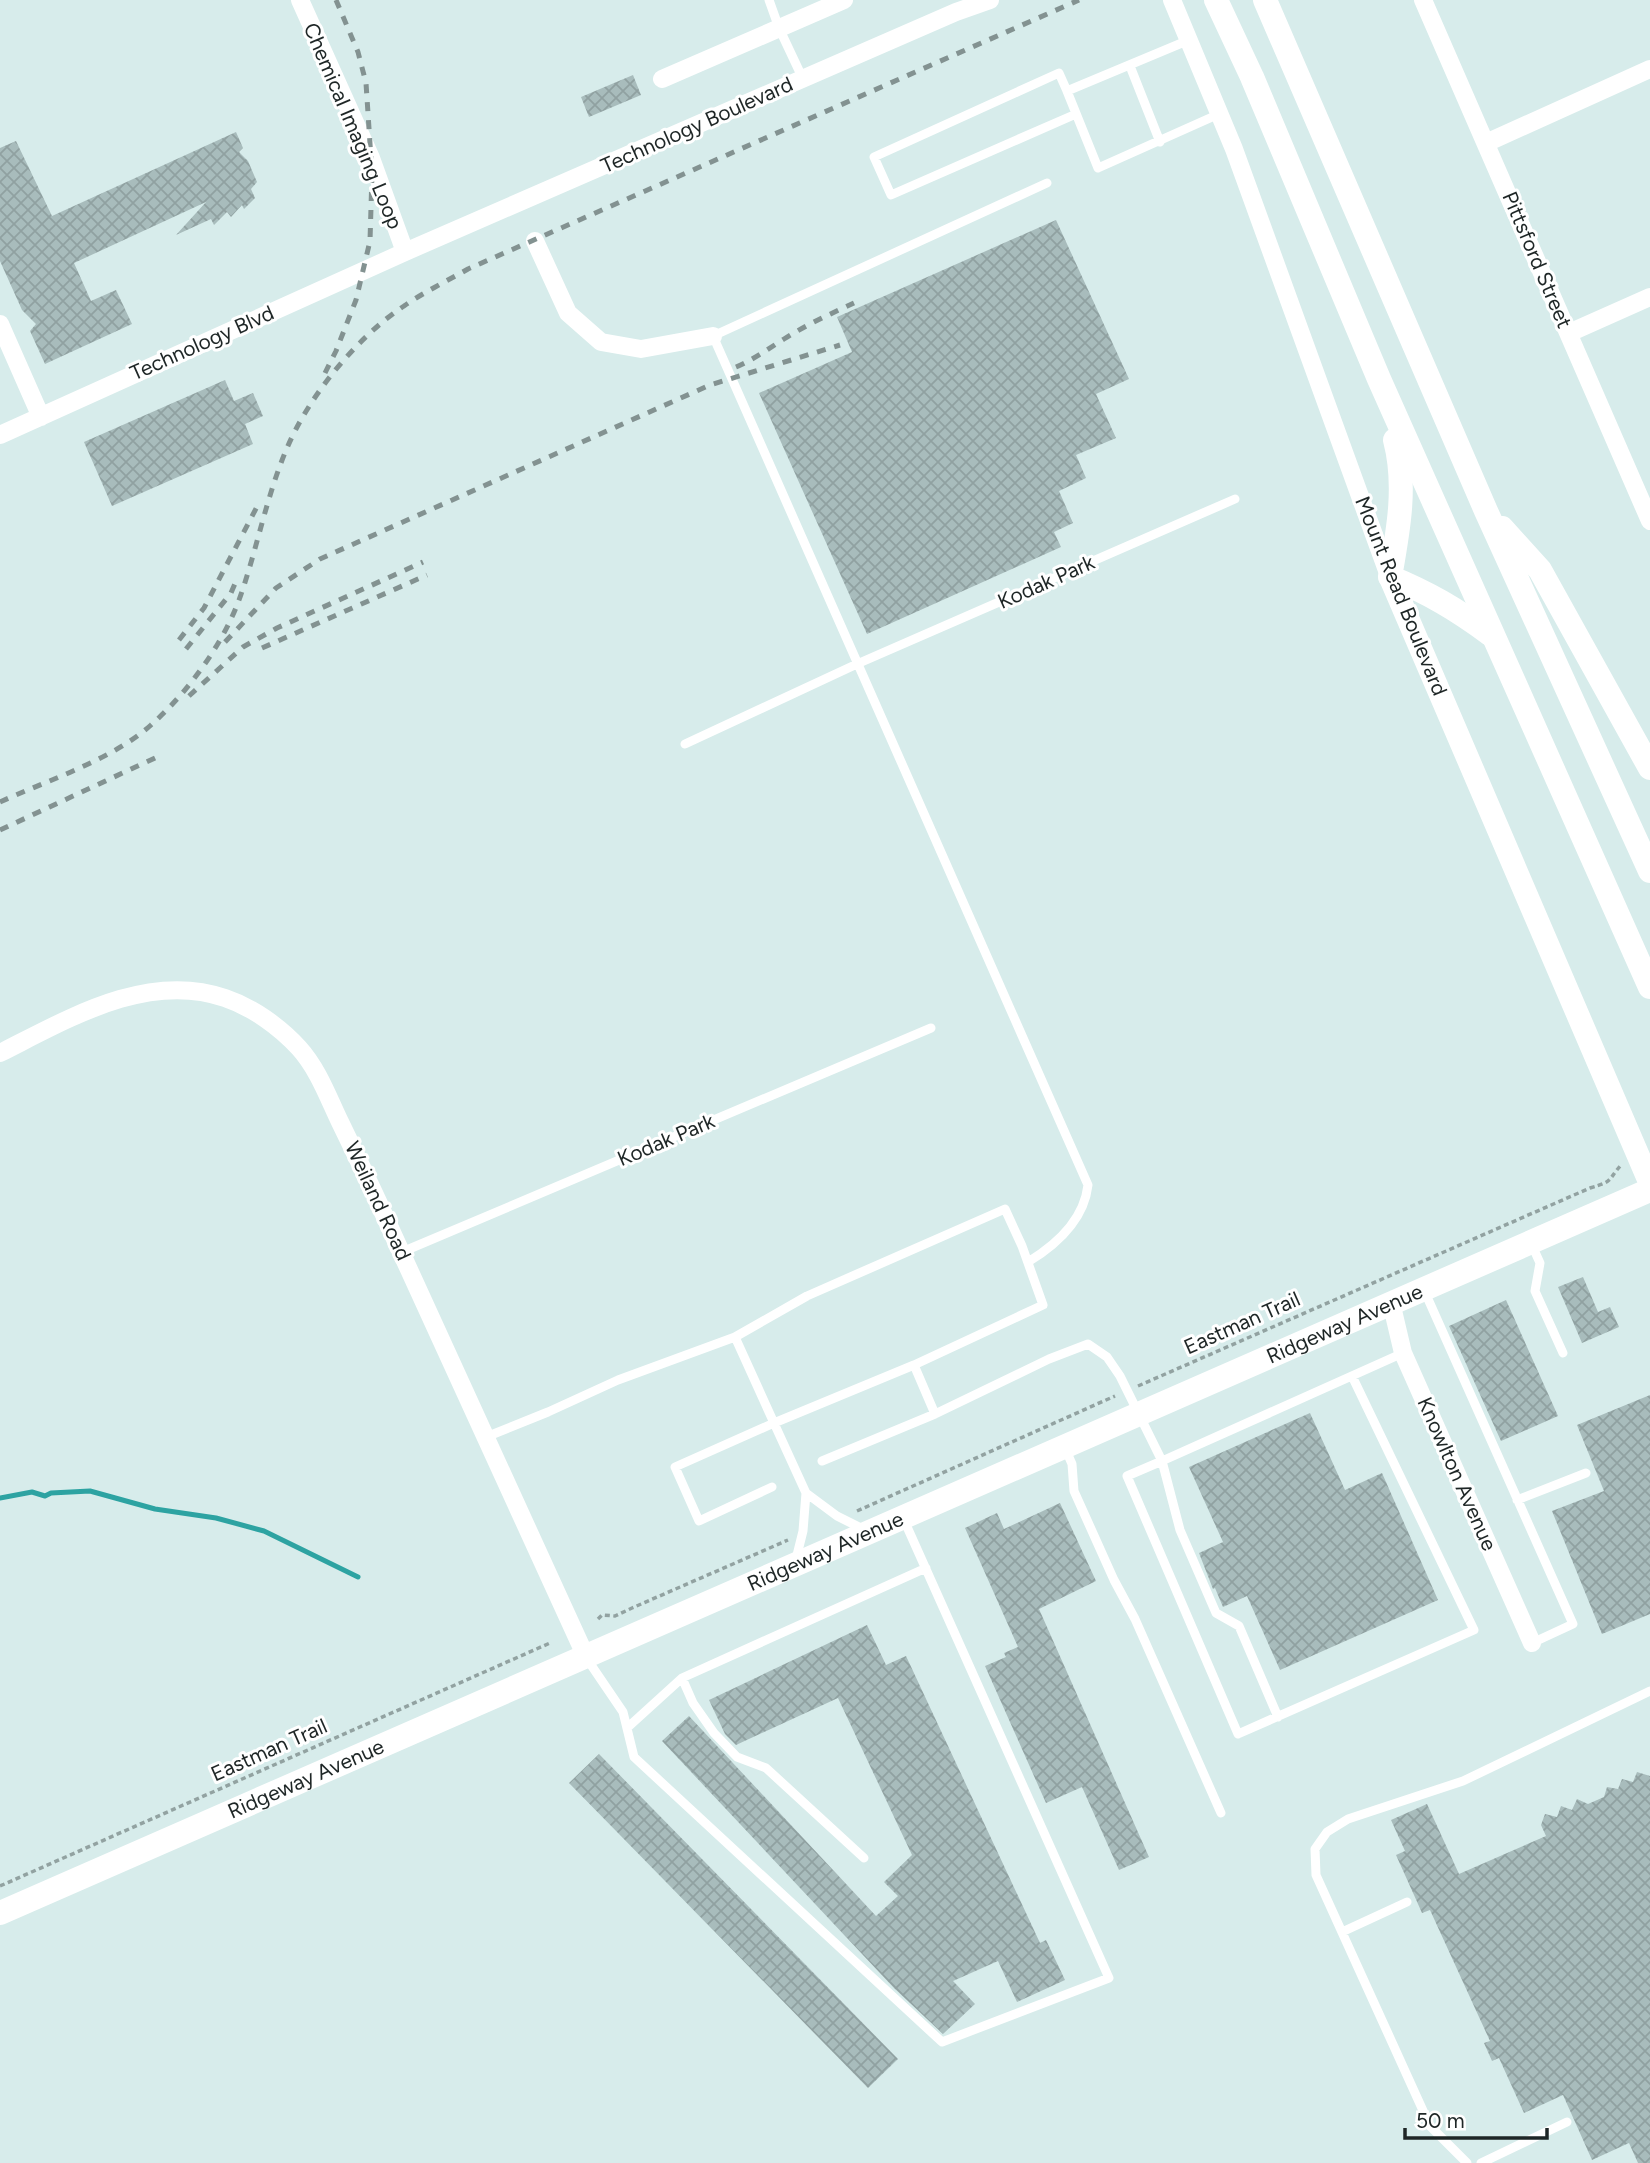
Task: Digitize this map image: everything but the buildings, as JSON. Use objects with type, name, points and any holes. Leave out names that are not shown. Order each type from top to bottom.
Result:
[{"type":"main road","points":[[1216,0],[1492,636],[1650,987]]},
{"type":"main road","points":[[1265,0],[1486,511],[1650,871]]},
{"type":"main road","points":[[1379,379],[1400,460],[1402,500],[1390,577],[1423,590],[1454,607],[1492,636]]},
{"type":"main road","points":[[1486,511],[1540,569],[1650,768]]},
{"type":"main road","name":"Ridgeway Avenue","points":[[0,1913],[1650,1190]]},
{"type":"street","name":"Chemical Imaging Loop","points":[[300,0],[371,158],[405,251]]},
{"type":"street","points":[[662,79],[844,0]]},
{"type":"street","name":"Technology Boulevard","points":[[405,251],[956,12],[990,0]]},
{"type":"street","name":"Mount Read Boulevard","points":[[1172,0],[1219,114],[1390,577],[1650,1183]]},
{"type":"street","name":"Pittsford Street","points":[[1423,0],[1650,521]]},
{"type":"street","points":[[1486,143],[1650,69]]},
{"type":"street","points":[[534,241],[568,313],[601,342],[641,349],[713,336]]},
{"type":"street","name":"Technology Blvd","points":[[0,435],[405,251]]},
{"type":"street","points":[[1569,333],[1650,297]]},
{"type":"street","points":[[0,324],[41,417]]},
{"type":"street","name":"Weiland Road","points":[[0,1053],[56,1025],[118,999],[162,989],[214,995],[247,1008],[275,1026],[300,1049],[320,1079],[402,1252],[586,1657]]},
{"type":"street","name":"Knowlton Avenue","points":[[1391,1303],[1403,1353],[1532,1643]]},
{"type":"lane","points":[[769,0],[803,79]]},
{"type":"lane","points":[[1067,91],[1189,40]]},
{"type":"lane","points":[[1130,66],[1160,142]]},
{"type":"lane","points":[[1076,114],[891,195],[874,157],[1059,73],[1067,91],[1098,168],[1219,114]]},
{"type":"lane","points":[[1027,1262],[1047,1250],[1067,1231],[1087,1197],[1088,1185],[713,336],[1046,183]]},
{"type":"lane","name":"Kodak Park","points":[[685,744],[857,664],[1235,499]]},
{"type":"lane","name":"Kodak Park","points":[[402,1252],[931,1028]]},
{"type":"lane","points":[[486,1437],[618,1380],[735,1337],[807,1297],[1005,1209],[1043,1305],[914,1365],[675,1467],[699,1521],[772,1487]]},
{"type":"lane","points":[[1531,1242],[1540,1263],[1535,1291],[1563,1353]]},
{"type":"lane","points":[[1423,1289],[1573,1624],[1532,1643]]},
{"type":"lane","points":[[735,1337],[806,1493],[836,1516],[870,1532]]},
{"type":"lane","points":[[822,1461],[935,1415],[1049,1359],[1088,1344],[1107,1357],[1162,1461],[1180,1530],[1216,1613],[1239,1626],[1278,1717]]},
{"type":"lane","points":[[1352,1376],[1474,1630],[1238,1734],[1127,1476],[1403,1353]]},
{"type":"lane","points":[[914,1365],[935,1415]]},
{"type":"lane","points":[[1065,1446],[1072,1464],[1074,1491],[1114,1580],[1135,1619],[1221,1814]]},
{"type":"lane","points":[[1517,1500],[1586,1473]]},
{"type":"lane","points":[[793,1566],[803,1531],[806,1493]]},
{"type":"lane","points":[[586,1657],[623,1712],[634,1757],[942,2042],[1109,1978],[903,1517]]},
{"type":"lane","points":[[627,1728],[682,1678],[926,1568]]},
{"type":"lane","points":[[682,1678],[693,1703],[737,1757],[766,1768],[864,1858]]},
{"type":"lane","points":[[1467,2163],[1430,2126],[1316,1875],[1315,1849],[1327,1832],[1348,1819],[1463,1781],[1650,1691]]},
{"type":"lane","points":[[1342,1932],[1407,1902]]},
{"type":"lane","points":[[1480,2163],[1567,2122]]},
{"type":"path","name":"Eastman Trail","points":[[852,1513],[1577,1194],[1608,1183],[1614,1178],[1618,1166],[1639,1157]]},
{"type":"path","points":[[598,1619],[601,1615],[615,1616],[792,1538]]},
{"type":"path","name":"Eastman Trail","points":[[0,1886],[550,1643]]},
{"type":"waterway","points":[[0,1498],[32,1492],[45,1496],[51,1493],[90,1491],[155,1509],[216,1518],[264,1531],[358,1577]]},
{"type":"railway","points":[[325,373],[356,300],[370,241],[372,174],[366,83],[358,52],[336,0]]},
{"type":"railway","points":[[0,802],[118,749],[151,725],[190,684],[232,617],[273,485],[296,428],[336,369],[386,319],[419,296],[468,269],[1079,0]]},
{"type":"railway","points":[[736,367],[801,329],[854,303]]},
{"type":"railway","points":[[225,642],[276,588],[320,559],[710,385],[840,345]]},
{"type":"railway","points":[[179,640],[204,608],[260,501]]},
{"type":"railway","points":[[189,696],[243,647],[277,628],[423,562]]},
{"type":"railway","points":[[262,648],[427,575]]},
{"type":"railway","points":[[186,649],[231,593],[237,579]]},
{"type":"railway","points":[[0,830],[157,757]]}]
